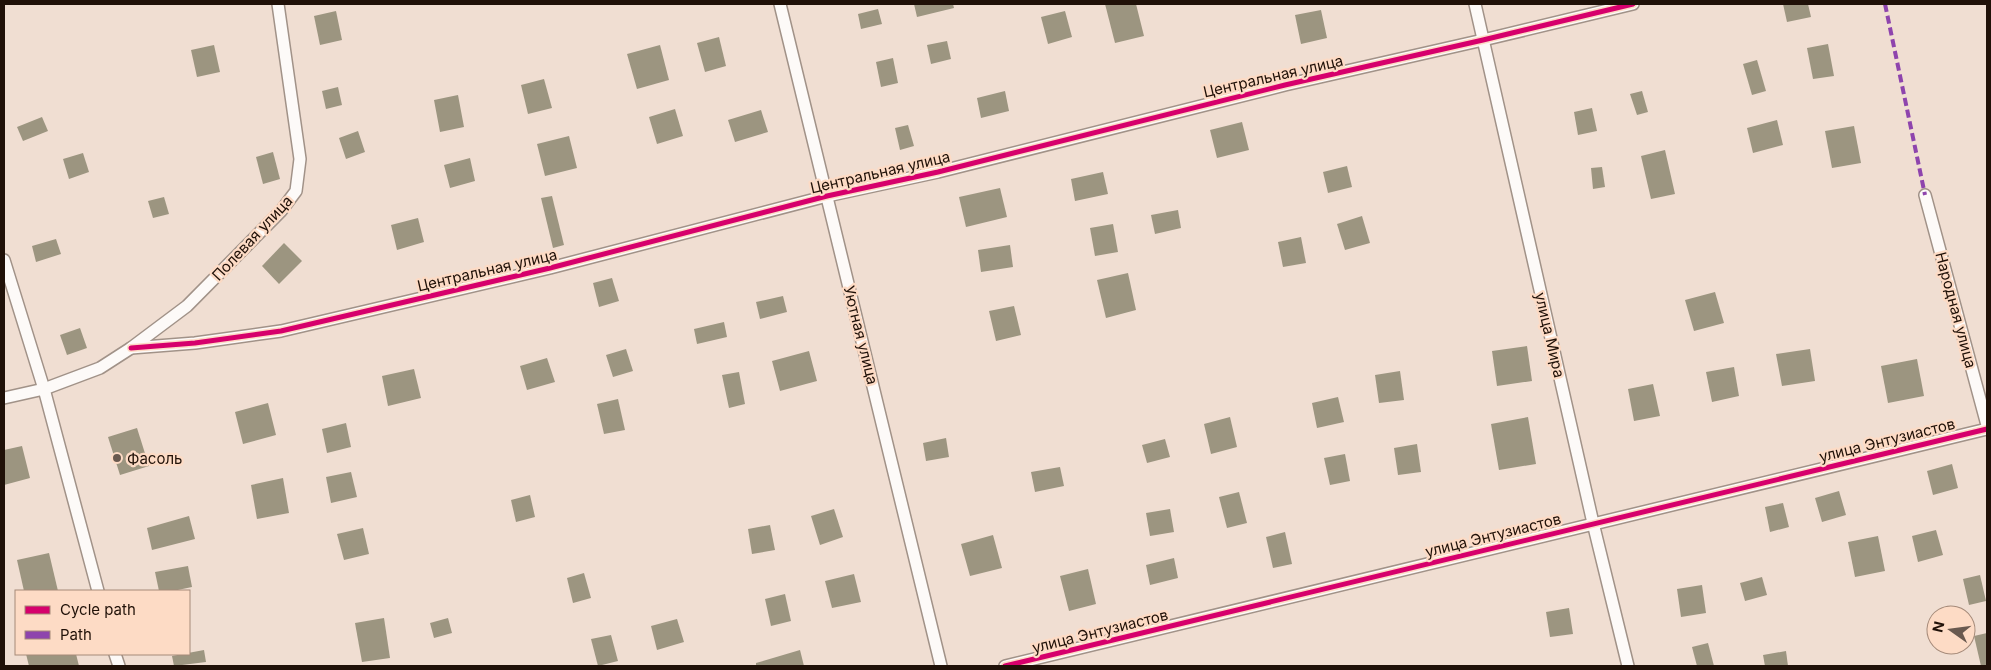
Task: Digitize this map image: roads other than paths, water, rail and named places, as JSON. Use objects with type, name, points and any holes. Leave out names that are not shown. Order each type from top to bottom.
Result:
[{"type":"street","name":"Полевая улица","points":[[131,348],[187,306],[281,211],[296,191],[300,159],[278,4]]},
{"type":"street","name":"Уютная улица","points":[[780,4],[941,666]]},
{"type":"street","name":"улица Мира","points":[[1475,4],[1592,523],[1628,666]]},
{"type":"street","name":"Центральная улица","points":[[4,398],[44,389],[100,368],[131,348],[195,343],[281,331],[550,268],[827,196],[938,172],[1285,85],[1632,4]]},
{"type":"street","name":"Народная улица","points":[[1925,195],[1987,425]]},
{"type":"street","points":[[4,260],[44,389],[98,590]]},
{"type":"street","name":"улица Энтузиастов","points":[[1005,666],[1399,572],[1592,523],[1880,456],[1987,428]]},
{"type":"place","name":"Фасоль","points":[[117,458]]}]
